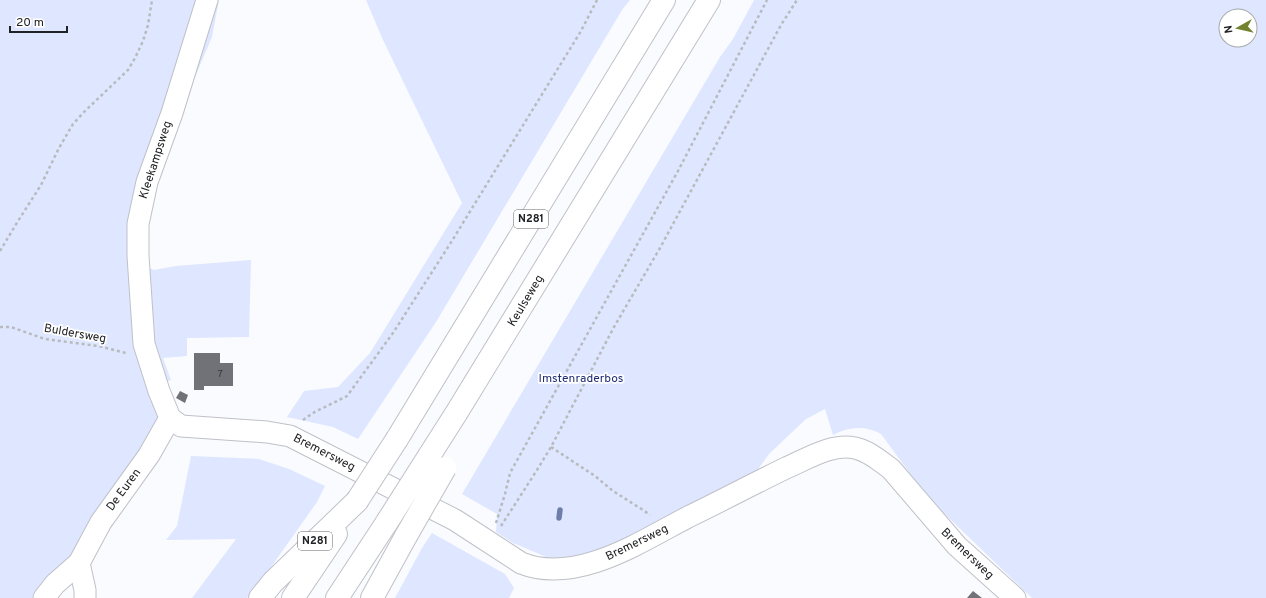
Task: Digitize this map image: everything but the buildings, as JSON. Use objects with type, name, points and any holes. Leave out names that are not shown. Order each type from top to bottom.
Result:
[{"type":"highway","name":"N281","points":[[293,598],[397,438],[664,0]]},
{"type":"highway","name":"Keulseweg","points":[[337,598],[387,522],[437,462],[457,412],[709,0]]},
{"type":"highway","points":[[372,598],[406,536],[437,462]]},
{"type":"highway","name":"N281","points":[[260,598],[273,582],[357,501]]},
{"type":"street","name":"Kleekampsweg","points":[[170,418],[144,344],[138,256],[138,224],[147,182],[172,113],[207,0]]},
{"type":"street","name":"Bremersweg","points":[[170,418],[181,426],[267,432],[290,436],[455,520],[525,565],[541,569],[585,565],[606,559],[743,489],[820,452],[844,447],[855,448],[865,451],[891,469],[957,546],[1015,598]]},
{"type":"street","name":"De Euren","points":[[44,598],[55,584],[79,563],[101,522],[149,455],[170,418]]},
{"type":"street","points":[[79,563],[85,590],[85,598]]},
{"type":"path","points":[[0,251],[41,185],[59,148],[73,124],[128,70],[143,41],[148,25],[152,0]]},
{"type":"path","points":[[290,436],[297,425],[316,411],[347,396],[393,333],[450,244],[581,31],[597,0]]},
{"type":"path","points":[[490,543],[510,473],[678,171],[767,0]]},
{"type":"path","points":[[490,543],[537,470],[614,328],[797,0]]},
{"type":"path","name":"Buldersweg","points":[[0,327],[11,327],[45,339],[98,346],[148,357]]},
{"type":"path","points":[[550,447],[595,476],[613,492],[643,510],[666,528]]},
{"type":"green space","points":[[0,0],[219,0],[212,37],[184,103],[149,204],[145,266],[154,270],[176,266],[251,260],[249,337],[187,338],[187,356],[163,358],[171,380],[153,387],[161,414],[157,430],[43,598],[0,598]]},
{"type":"green space","points":[[366,0],[630,0],[622,10],[436,322],[358,439],[333,427],[287,417],[304,391],[338,387],[370,353],[462,203],[383,40]]},
{"type":"green space","name":"Imstenraderbos","points":[[754,0],[1266,0],[1266,598],[1032,598],[928,498],[881,434],[869,429],[857,428],[845,430],[833,435],[825,409],[806,419],[769,454],[753,476],[613,550],[556,561],[513,543],[496,532],[497,514],[462,494],[720,57],[733,39]]},
{"type":"green space","points":[[191,456],[259,459],[289,469],[325,486],[317,502],[264,577],[247,598],[192,598],[236,539],[166,540],[177,526]]},
{"type":"green space","points":[[432,533],[505,574],[514,588],[509,598],[395,598],[422,548]]},
{"type":"waterway","points":[[559,518],[560,510]]}]
